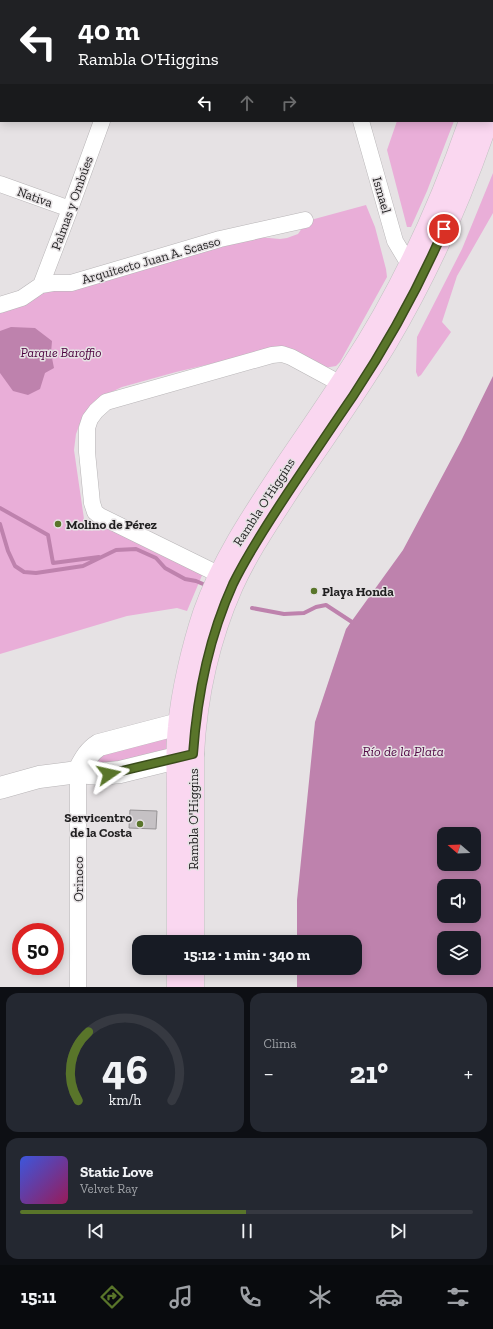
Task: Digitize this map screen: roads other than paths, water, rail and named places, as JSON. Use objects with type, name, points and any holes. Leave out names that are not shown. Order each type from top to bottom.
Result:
[{"type":"main road","name":"Rambla O'Higgins","points":[[193,935],[185,756],[179,724],[187,679],[204,613],[220,575],[233,550],[258,508],[341,384],[378,324],[410,266],[450,175],[470,122]]},
{"type":"main road","name":"Rambla O'Higgins","points":[[178,935],[185,756],[194,733],[203,682],[213,640],[224,605],[233,584],[273,515],[354,395],[387,342],[424,272],[454,207],[487,122]]},
{"type":"main road","points":[[78,772],[87,755],[92,749],[99,745],[179,724]]},
{"type":"main road","points":[[0,788],[39,777],[78,772],[109,774],[185,756]]},
{"type":"main road","points":[[178,975],[178,987]]},
{"type":"main road","points":[[193,975],[193,987]]},
{"type":"street","name":"Palmas y Ombúes","points":[[41,285],[102,122]]},
{"type":"street","name":"Ismael","points":[[361,122],[395,241],[410,266]]},
{"type":"street","name":"Nativa","points":[[0,184],[70,209]]},
{"type":"street","name":"Arquitecto Juan A. Scasso","points":[[0,305],[22,298],[41,285],[71,283],[220,239],[305,220]]},
{"type":"street","points":[[220,575],[95,512],[92,503],[87,452],[87,428],[90,419],[106,402],[272,355],[282,354],[291,357],[341,384]]},
{"type":"street","name":"Orinoco","points":[[78,772],[78,987]]},
{"type":"water","points":[[11,327],[35,328],[52,341],[51,353],[54,368],[45,373],[40,389],[28,395],[13,391],[0,373],[0,331]]},
{"type":"water","name":"Río de la Plata","points":[[493,376],[493,987],[297,987],[297,975],[362,975],[362,935],[297,935],[297,900],[315,722],[346,629],[403,550],[461,441]]},
{"type":"waterway","points":[[0,508],[48,535],[53,563],[99,557]]},
{"type":"waterway","points":[[0,524],[8,551],[15,566],[24,572],[36,573],[83,566],[116,550],[136,549],[156,558],[165,568],[185,579],[203,584]]},
{"type":"waterway","points":[[252,608],[284,614],[304,613],[316,607],[326,605],[352,622]]},
{"type":"place","name":"Molino de Pérez","points":[[58,524]]},
{"type":"place","name":"Playa Honda","points":[[314,591]]},
{"type":"place","name":"Servicentro de la Costa","points":[[140,824]]},
{"type":"park label","name":"Parque Baroffio","points":[[61,352]]}]
